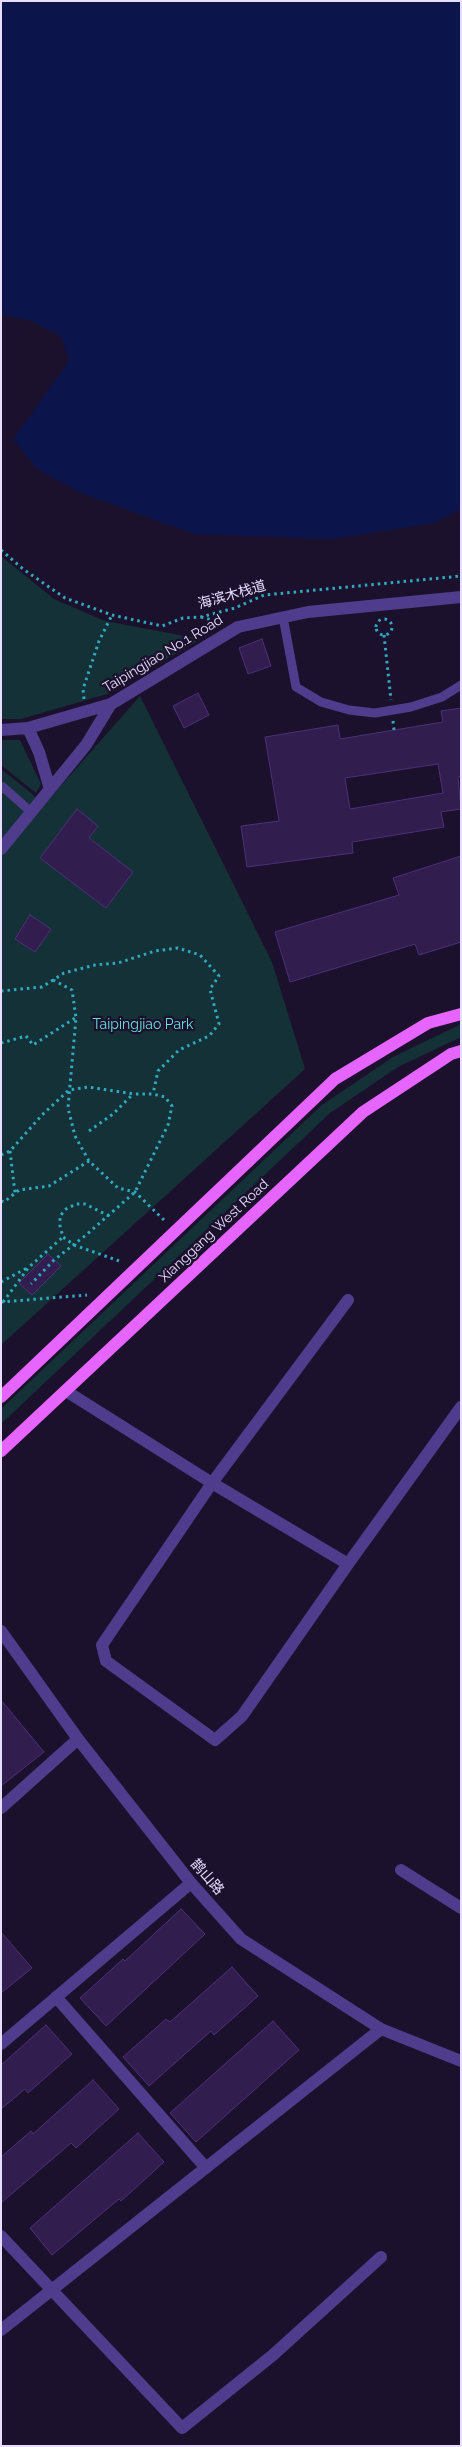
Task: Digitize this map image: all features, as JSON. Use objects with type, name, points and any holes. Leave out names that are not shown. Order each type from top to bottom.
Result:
[{"type":"main road","name":"Xianggang West Road","points":[[1,1397],[336,1079],[428,1023],[461,1014]]},
{"type":"main road","name":"Xianggang West Road","points":[[1,1451],[363,1112],[451,1054],[461,1050]]},
{"type":"street","name":"Taipingjiao No.1 Road","points":[[1,730],[28,728],[111,704],[238,627],[308,612],[461,597]]},
{"type":"street","points":[[1,849],[86,745],[111,704]]},
{"type":"street","points":[[28,728],[40,752],[50,788]]},
{"type":"street","points":[[348,1300],[212,1483],[102,1645],[106,1661],[215,1740],[242,1716],[348,1564],[461,1408]]},
{"type":"street","points":[[66,1391],[212,1483],[348,1564]]},
{"type":"street","name":"鹊山路","points":[[1,1631],[78,1740],[191,1883],[241,1938],[381,2029],[461,2061]]},
{"type":"street","points":[[1,1808],[78,1740]]},
{"type":"street","points":[[401,1870],[461,1908]]},
{"type":"street","points":[[1,2044],[191,1883]]},
{"type":"street","points":[[56,1998],[206,2168]]},
{"type":"street","points":[[1,2330],[381,2029]]},
{"type":"street","points":[[1,2236],[182,2428],[273,2355],[381,2257]]},
{"type":"lane","points":[[283,617],[296,687],[321,702],[349,710],[375,713],[411,708],[442,697],[461,685]]},
{"type":"lane","points":[[1,788],[3,787],[31,812]]},
{"type":"path","name":"海滨木栈道","points":[[1,550],[23,569],[65,598],[112,615],[162,626],[183,618],[201,617],[235,608],[264,595],[461,576]]},
{"type":"path","points":[[85,712],[83,689],[99,641],[112,615]]},
{"type":"path","points":[[384,635],[389,633],[392,626],[388,620],[383,620],[377,624],[376,629],[384,635],[394,730]]},
{"type":"path","points":[[1,992],[42,986],[64,973],[88,967],[118,963],[155,951],[178,948],[200,955],[219,976],[210,989],[219,1024],[209,1036],[179,1050],[158,1071],[153,1094]]},
{"type":"path","points":[[53,980],[72,990],[76,1018],[68,1108],[75,1136],[89,1161],[118,1188],[135,1192],[176,1231]]},
{"type":"path","points":[[1,1043],[26,1036],[32,1045],[76,1018]]},
{"type":"path","points":[[1,1155],[10,1151],[42,1115],[70,1090],[88,1087],[134,1094],[153,1094],[166,1097],[172,1106],[168,1125],[135,1192],[54,1260],[31,1284]]},
{"type":"path","points":[[89,1131],[113,1114],[134,1094]]},
{"type":"path","points":[[10,1151],[15,1194]]},
{"type":"path","points":[[2,1203],[19,1190],[50,1186],[89,1161]]},
{"type":"path","points":[[108,1216],[85,1204],[76,1204],[66,1209],[60,1216],[63,1237],[74,1245],[137,1268]]},
{"type":"path","points":[[2,1302],[29,1267],[63,1237]]},
{"type":"path","points":[[1,1282],[29,1267]]},
{"type":"path","points":[[2,1302],[110,1293]]},
{"type":"green space","points":[[1,556],[54,599],[105,621],[201,639],[107,694],[21,719],[1,719]]},
{"type":"green space","name":"Taipingjiao Park","points":[[140,696],[272,962],[305,1069],[1,1345],[1,769],[31,793],[43,806]]},
{"type":"green space","points":[[1,740],[20,740],[41,784],[36,793],[1,765]]},
{"type":"green space","points":[[461,1024],[461,1037],[398,1067],[330,1113],[1,1424],[1,1409],[322,1105],[393,1057]]},
{"type":"shaded area","points":[[1,1],[461,1],[461,509],[434,523],[333,539],[194,534],[81,493],[37,469],[13,439],[69,361],[61,336],[31,321],[1,314]]},
{"type":"building","points":[[262,639],[271,666],[248,674],[239,648]]},
{"type":"building","points":[[198,693],[209,715],[184,728],[173,706]]},
{"type":"building","points":[[461,708],[461,776],[458,777],[461,809],[441,812],[444,827],[352,842],[353,853],[247,867],[241,826],[279,821],[265,737],[338,725],[340,739],[443,722],[441,711]],"holes":[[[438,764],[443,793],[350,809],[345,778]]]},
{"type":"building","points":[[77,809],[98,826],[89,838],[133,872],[106,908],[40,858]]},
{"type":"building","points":[[461,856],[461,942],[419,955],[415,944],[290,982],[275,932],[399,895],[393,878]]},
{"type":"building","points":[[30,915],[51,929],[35,952],[15,939]]},
{"type":"building","points":[[48,1254],[61,1266],[32,1295],[19,1283]]},
{"type":"building","points":[[1,1700],[44,1752],[1,1786]]},
{"type":"building","points":[[181,1909],[205,1934],[106,2026],[80,1998],[123,1959],[125,1961]]},
{"type":"building","points":[[1,1932],[32,1968],[1,1993]]},
{"type":"building","points":[[232,1967],[258,1996],[214,2035],[211,2031],[149,2086],[123,2057],[166,2019],[170,2022]]},
{"type":"building","points":[[273,2021],[299,2050],[196,2142],[170,2113]]},
{"type":"building","points":[[46,2025],[72,2054],[28,2093],[25,2089],[1,2109],[1,2065]]},
{"type":"building","points":[[93,2080],[119,2109],[76,2148],[71,2143],[1,2203],[1,2157],[31,2131],[33,2134]]},
{"type":"building","points":[[138,2133],[164,2162],[121,2201],[119,2199],[52,2255],[30,2228]]}]
